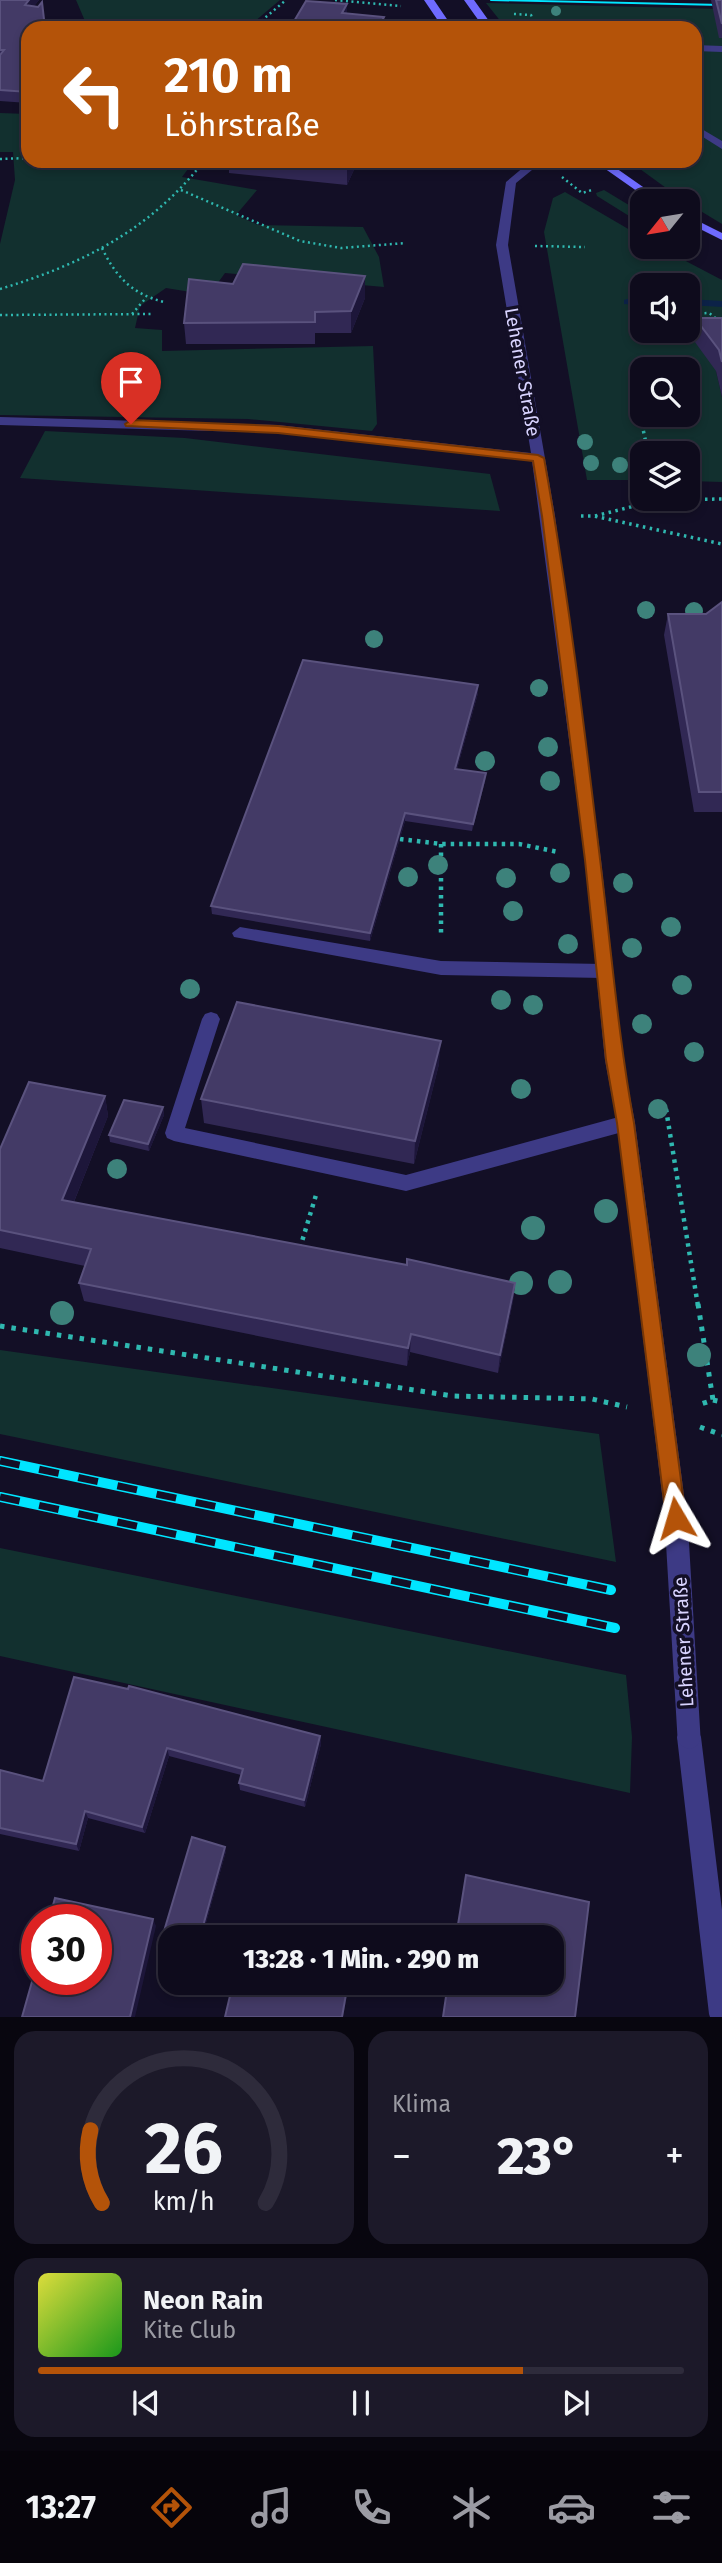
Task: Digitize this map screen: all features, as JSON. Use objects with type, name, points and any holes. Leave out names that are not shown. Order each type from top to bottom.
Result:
[{"type":"street","points":[[429,0],[443,21]]},
{"type":"street","points":[[469,0],[484,21]]},
{"type":"street","points":[[702,48],[722,48]]},
{"type":"street","points":[[702,133],[722,146]]},
{"type":"street","name":"Lehener Straße","points":[[529,168],[511,182],[502,246],[548,516],[593,860],[603,971],[664,1415],[676,1518],[689,1737],[722,2014]]},
{"type":"street","points":[[609,168],[640,189]]},
{"type":"street","points":[[700,225],[722,237]]},
{"type":"street","points":[[0,421],[278,429],[538,458]]},
{"type":"street","points":[[240,933],[441,968],[603,971]]},
{"type":"street","points":[[211,1018],[174,1133],[324,1167],[406,1182],[625,1123]]},
{"type":"path","points":[[261,21],[286,0]]},
{"type":"path","points":[[335,0],[382,2],[402,6]]},
{"type":"path","points":[[531,15],[533,21]]},
{"type":"path","points":[[0,159],[21,158]]},
{"type":"path","points":[[0,289],[55,270],[102,248],[142,224],[181,190],[198,168]]},
{"type":"path","points":[[181,190],[300,241],[341,247],[405,243]]},
{"type":"path","points":[[545,246],[585,247]]},
{"type":"path","points":[[102,248],[111,268],[128,289],[145,299],[164,302]]},
{"type":"path","points":[[131,315],[145,299]]},
{"type":"path","points":[[700,313],[722,316]]},
{"type":"path","points":[[709,313],[722,323]]},
{"type":"path","points":[[0,315],[152,314]]},
{"type":"path","points":[[700,499],[722,499]]},
{"type":"path","points":[[594,516],[630,506]]},
{"type":"path","points":[[548,516],[594,516],[722,544]]},
{"type":"path","points":[[400,839],[441,844],[519,844],[593,860]]},
{"type":"path","points":[[441,844],[441,968]]},
{"type":"path","points":[[666,1109],[713,1400]]},
{"type":"path","points":[[300,1248],[324,1167]]},
{"type":"path","points":[[0,1326],[453,1396],[592,1399],[664,1415],[713,1400],[722,1402]]},
{"type":"green space","points":[[76,0],[280,0],[255,21],[85,21]]},
{"type":"green space","points":[[486,3],[722,9],[722,224],[700,211],[700,189],[668,189],[639,168],[702,168],[702,21],[500,21]]},
{"type":"green space","points":[[0,113],[21,114],[21,168],[189,168],[182,177],[257,190],[236,215],[258,225],[363,227],[379,257],[384,287],[225,273],[209,295],[166,288],[140,306],[135,328],[162,330],[162,351],[373,346],[377,424],[372,431],[248,419],[0,415],[0,244],[15,180],[13,152],[0,152]]},
{"type":"green space","points":[[604,190],[630,206],[630,217],[597,196],[596,193]]},
{"type":"green space","points":[[565,192],[630,230],[630,259],[682,259],[722,280],[722,341],[716,371],[722,397],[722,482],[700,481],[700,441],[630,441],[630,480],[587,480],[544,232],[553,198]]},
{"type":"green space","points":[[45,431],[185,438],[490,474],[500,511],[20,478]]},
{"type":"green space","points":[[0,1350],[599,1434],[616,1562],[0,1434]]},
{"type":"green space","points":[[0,1548],[626,1675],[632,1737],[630,1793],[0,1656]]},
{"type":"building","points":[[0,0],[29,0],[25,5],[38,7],[42,2],[44,21],[21,21],[21,92],[0,90],[0,55],[4,50],[0,50]]},
{"type":"building","points":[[716,0],[722,0],[722,24]]},
{"type":"building","points":[[306,1],[347,4],[342,13],[384,17],[382,21],[294,21]]},
{"type":"building","points":[[243,264],[365,276],[351,311],[315,312],[315,322],[184,323],[189,279],[233,284]]},
{"type":"building","points":[[700,318],[722,318],[722,362],[719,350],[700,325]]},
{"type":"building","points":[[722,602],[722,792],[699,792],[668,614],[706,614]]},
{"type":"building","points":[[303,660],[478,685],[455,769],[486,773],[473,824],[405,813],[370,933],[211,906]]},
{"type":"building","points":[[237,1002],[441,1041],[415,1141],[201,1099]]},
{"type":"building","points":[[29,1082],[105,1096],[62,1200],[407,1265],[407,1259],[515,1283],[500,1355],[411,1334],[408,1348],[79,1283],[91,1249],[0,1230],[0,1149]]},
{"type":"building","points":[[124,1100],[163,1107],[148,1144],[109,1135]]},
{"type":"building","points":[[74,1677],[128,1689],[129,1686],[320,1736],[304,1800],[239,1783],[243,1769],[167,1748],[142,1827],[85,1811],[76,1844],[0,1828],[0,1770],[43,1781]]},
{"type":"building","points":[[192,1837],[225,1847],[203,1925],[166,1925]]},
{"type":"building","points":[[466,1875],[589,1902],[575,2017],[443,2017],[446,1995],[564,1995],[564,1925],[458,1925]]},
{"type":"building","points":[[55,1898],[83,1904],[53,1904]]},
{"type":"building","points":[[112,1910],[153,1919],[130,2017],[22,2017],[28,1995],[112,1995]]},
{"type":"building","points":[[230,1995],[346,1995],[342,2017],[225,2017]]},
{"type":"waterway","points":[[700,303],[722,304]]},
{"type":"tram line","points":[[491,0],[722,5]]},
{"type":"railway","points":[[0,1461],[611,1590]]},
{"type":"railway","points":[[0,1497],[615,1628]]},
{"type":"route","points":[[131,424],[278,429],[538,458],[593,860],[614,1060],[625,1123],[676,1518]]}]
